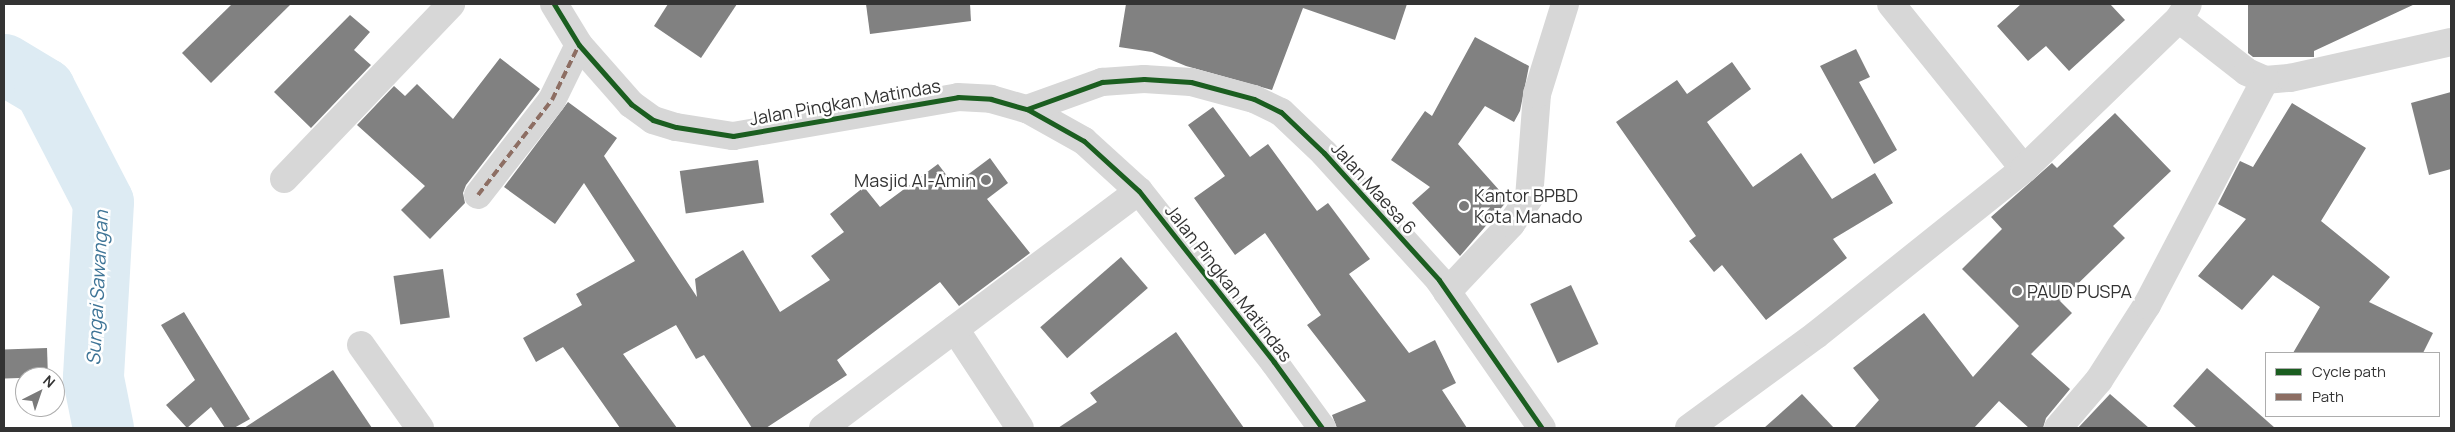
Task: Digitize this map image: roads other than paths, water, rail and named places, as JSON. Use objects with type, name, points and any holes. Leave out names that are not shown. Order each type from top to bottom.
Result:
[{"type":"street","points":[[284,178],[451,4]]},
{"type":"street","name":"Jalan Pingkan Matindas","points":[[554,4],[580,45],[631,104],[653,120],[706,133],[733,136],[958,97],[991,99],[1028,109],[1084,141],[1139,191],[1274,362],[1322,428]]},
{"type":"street","points":[[1447,292],[1511,224],[1529,198],[1537,94],[1565,4]]},
{"type":"street","points":[[1891,4],[2024,169]]},
{"type":"street","points":[[1689,428],[1816,335],[2024,169],[2183,12],[2248,72],[2265,80],[2290,78],[2451,42]]},
{"type":"street","points":[[478,195],[552,100],[580,45]]},
{"type":"street","name":"Jalan Maesa 6","points":[[1028,109],[1102,82],[1144,79],[1191,82],[1254,99],[1281,112],[1324,153],[1447,292],[1542,428]]},
{"type":"street","points":[[2058,428],[2099,380],[2147,305],[2265,80]]},
{"type":"street","points":[[823,428],[1139,191]]},
{"type":"street","points":[[955,329],[1020,428]]},
{"type":"street","points":[[361,345],[420,428]]},
{"type":"waterway","name":"Sungai Sawangan","points":[[4,64],[44,88],[103,202],[93,378],[103,428]]},
{"type":"place","name":"Masjid Al-Amin","points":[[986,180]]},
{"type":"place","name":"Kantor BPBD Kota Manado","points":[[1464,206]]},
{"type":"place","name":"PAUD PUSPA","points":[[2017,291]]}]
